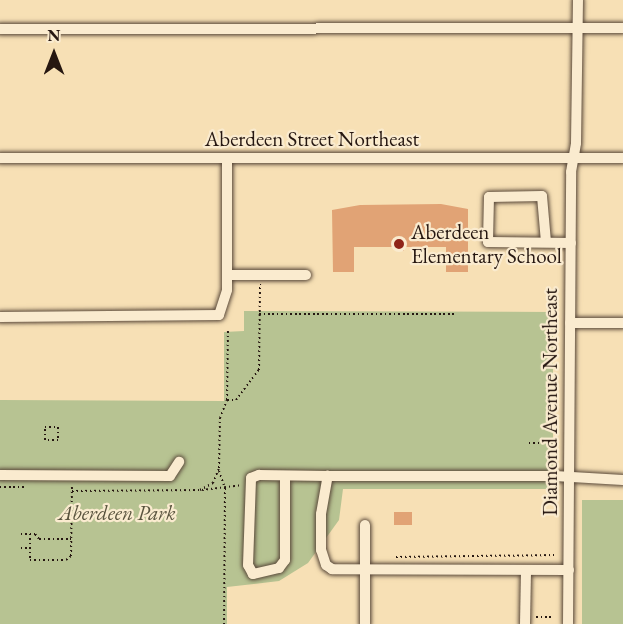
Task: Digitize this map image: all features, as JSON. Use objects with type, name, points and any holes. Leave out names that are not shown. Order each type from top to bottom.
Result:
[{"type":"street","name":"Diamond Avenue Northeast","points":[[568,624],[571,243],[578,0]]},
{"type":"street","points":[[0,29],[623,28]]},
{"type":"street","name":"Aberdeen Street Northeast","points":[[0,158],[623,158]]},
{"type":"street","points":[[0,316],[216,316],[225,306],[227,158]]},
{"type":"street","points":[[546,242],[542,196],[489,197],[488,242],[571,243]]},
{"type":"street","points":[[227,275],[306,274]]},
{"type":"street","points":[[570,323],[623,323]]},
{"type":"street","points":[[0,475],[170,476],[179,462]]},
{"type":"street","points":[[285,476],[285,560],[279,568],[258,575],[253,574],[248,566],[248,485],[255,476],[285,476],[328,476],[569,478],[623,480]]},
{"type":"street","points":[[328,476],[321,514],[321,550],[326,565],[340,571],[568,570]]},
{"type":"street","points":[[365,525],[365,624]]},
{"type":"street","points":[[525,620],[526,570]]},
{"type":"path","points":[[227,400],[236,400],[259,370],[260,275]]},
{"type":"path","points":[[260,314],[454,314]]},
{"type":"path","points":[[224,624],[225,488],[219,468],[220,418],[227,400],[228,329]]},
{"type":"path","points":[[45,427],[58,427],[60,434],[58,440],[45,440],[44,434],[45,427]]},
{"type":"path","points":[[530,443],[555,443]]},
{"type":"path","points":[[200,490],[213,483],[219,468]]},
{"type":"path","points":[[30,534],[30,560],[66,560],[70,556],[72,476]]},
{"type":"path","points":[[72,491],[200,490],[248,485]]},
{"type":"path","points":[[21,534],[30,534],[39,539],[71,539]]},
{"type":"path","points":[[21,548],[30,548]]},
{"type":"path","points":[[396,557],[554,555]]},
{"type":"path","points":[[525,620],[554,617]]},
{"type":"green space","name":"Aberdeen Park","points":[[244,311],[553,312],[553,489],[343,489],[339,520],[308,563],[279,581],[227,587],[227,624],[0,624],[0,400],[224,401],[224,332],[244,331]]},
{"type":"green space","points":[[582,500],[623,500],[623,624],[582,624]]},
{"type":"building","name":"Aberdeen Elementary School","points":[[441,204],[468,209],[468,272],[446,272],[446,247],[404,247],[404,251],[395,251],[395,247],[354,247],[354,272],[333,272],[332,210],[360,205]]},
{"type":"building","points":[[394,512],[412,512],[412,525],[394,525]]},
{"type":"place","name":"Aberdeen Elementary School","points":[[399,244]]}]
